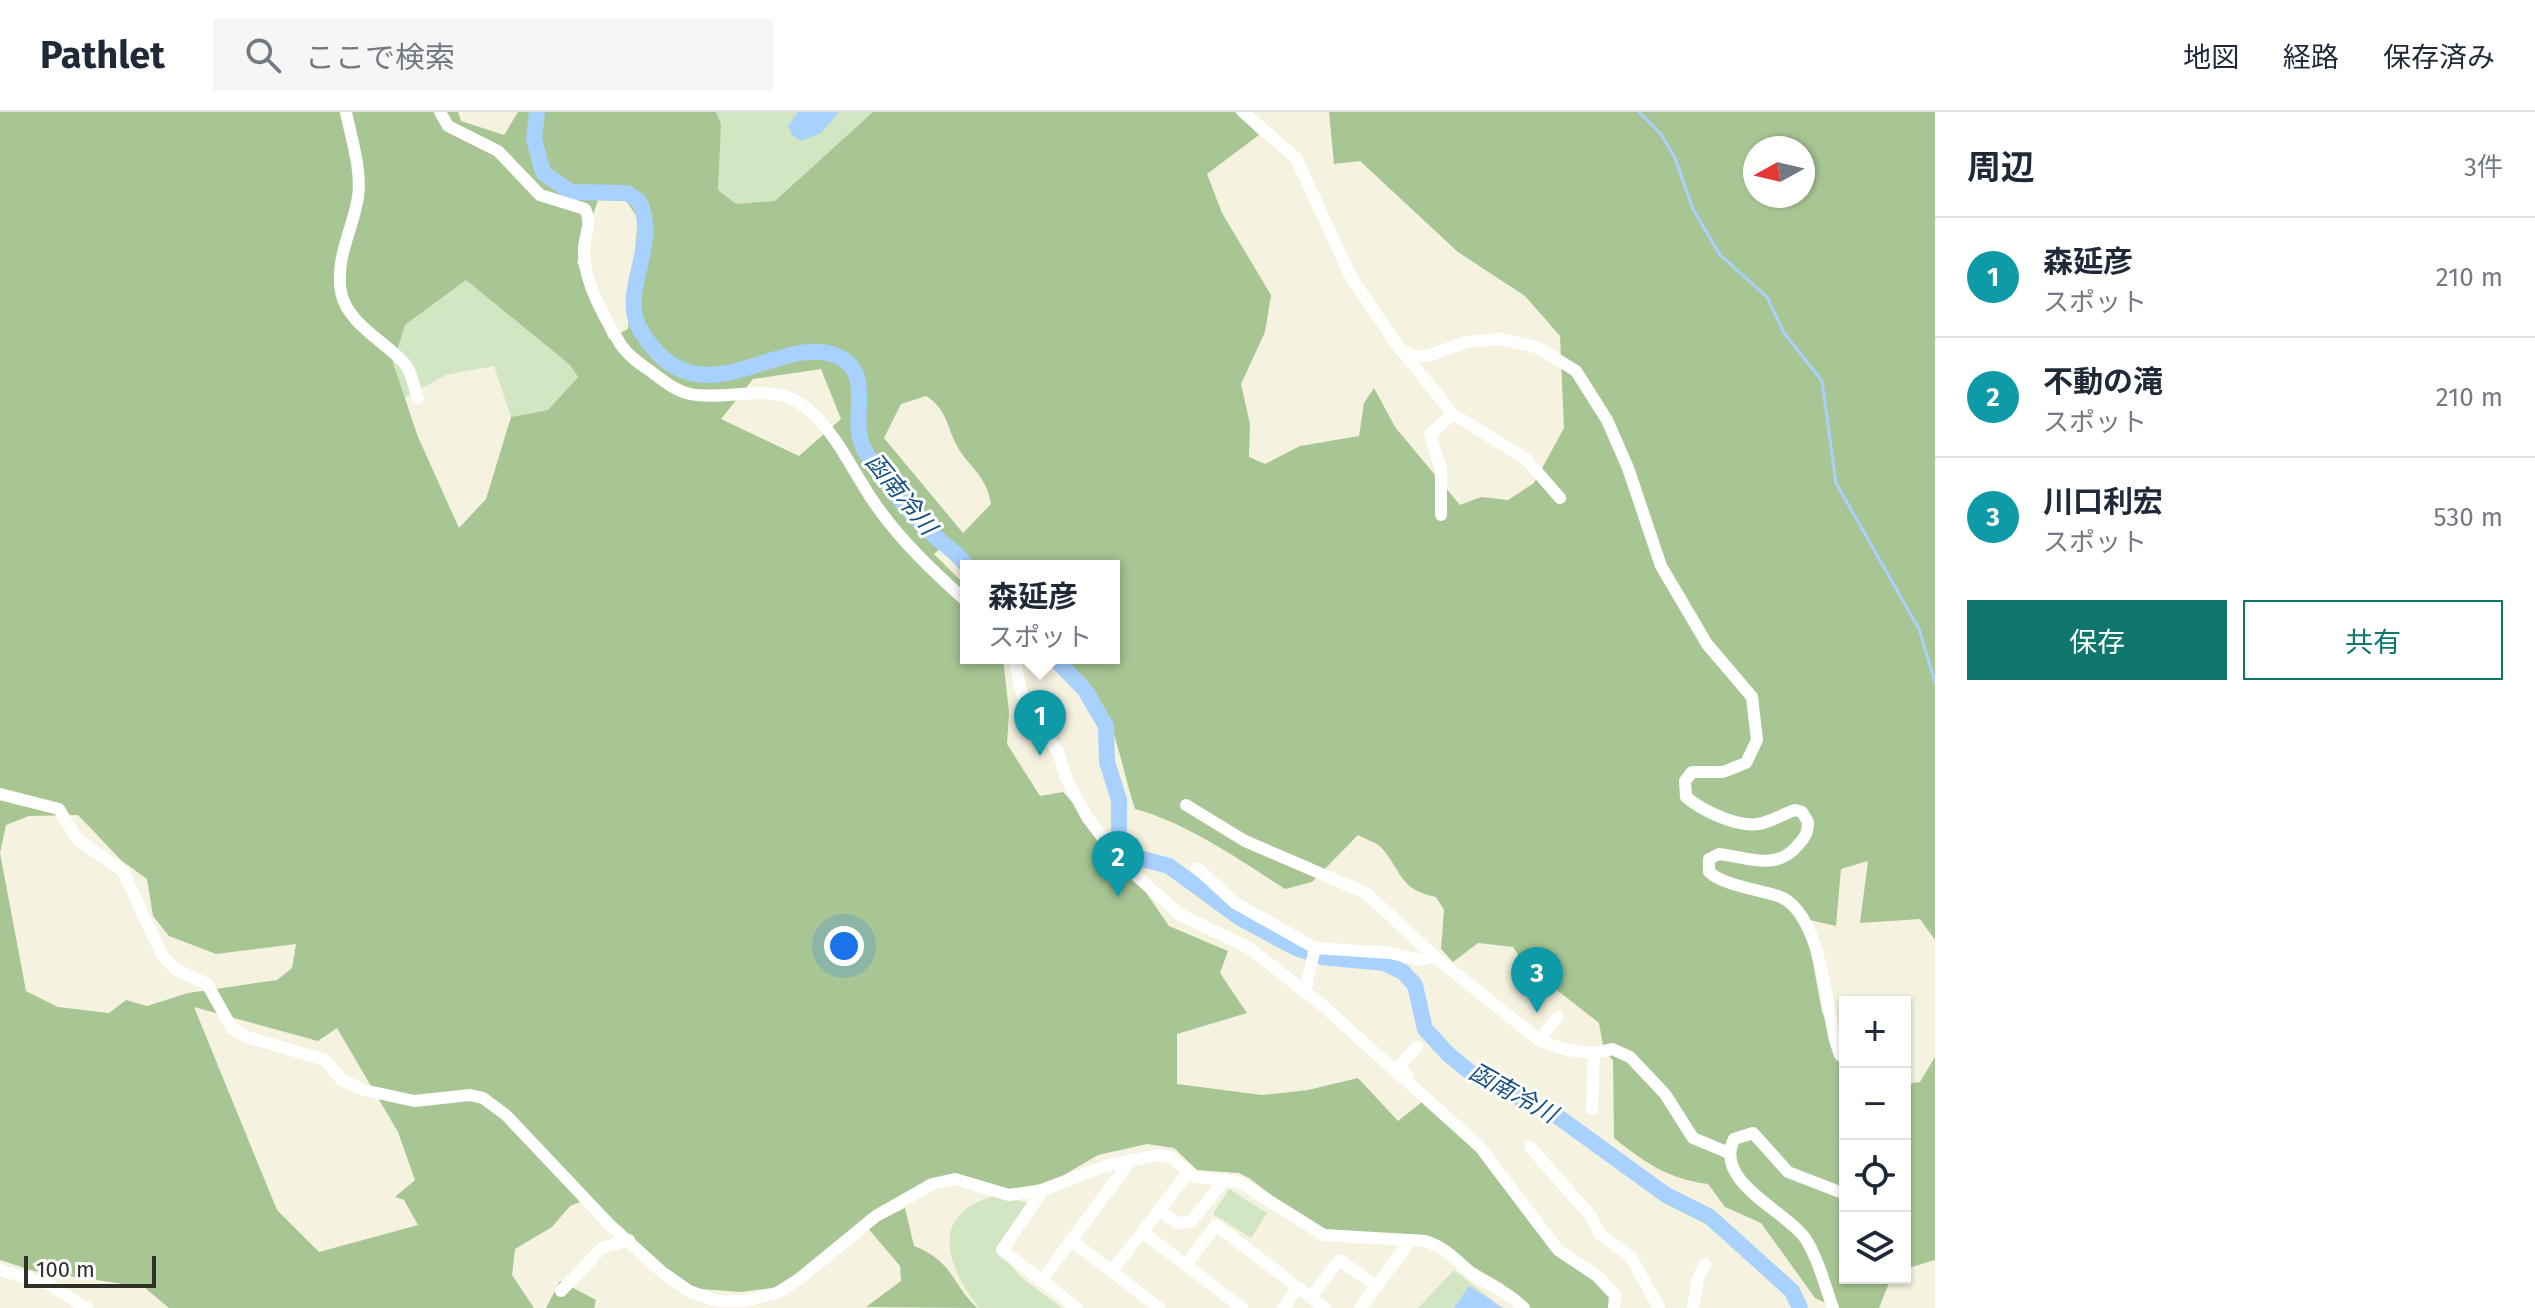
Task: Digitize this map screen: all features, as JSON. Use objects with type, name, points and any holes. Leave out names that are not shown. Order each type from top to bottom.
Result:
[{"type":"street","points":[[346,112],[359,181],[358,197],[340,263],[341,295],[348,309],[374,337],[408,366],[418,398]]},
{"type":"street","points":[[440,112],[448,126],[498,151],[540,195],[585,209],[590,218],[584,248],[586,267],[602,310],[623,349],[676,390],[690,394],[759,392],[804,405],[831,433],[860,483],[899,534],[960,595]]},
{"type":"street","points":[[1243,112],[1296,158],[1351,277],[1400,349],[1453,414],[1526,459],[1560,498]]},
{"type":"street","points":[[1400,349],[1414,356],[1428,356],[1466,342],[1502,339],[1522,342],[1565,361],[1586,385],[1628,468],[1661,566],[1707,644],[1746,688],[1756,711],[1757,740],[1746,763],[1723,772],[1692,772],[1685,781],[1686,797],[1705,809],[1749,824],[1770,821],[1795,810],[1802,812],[1808,822],[1802,841],[1781,860],[1760,862],[1719,854],[1709,859],[1709,872],[1782,897],[1802,913],[1811,931],[1839,1052]]},
{"type":"street","points":[[1441,515],[1441,469],[1430,434],[1453,414]]},
{"type":"street","points":[[1016,664],[1029,712],[1059,754],[1087,817],[1122,863],[1179,914],[1249,948],[1305,991],[1480,1147],[1558,1250],[1608,1286],[1615,1295],[1614,1308]]},
{"type":"street","points":[[0,794],[59,809],[77,839],[123,871],[145,925],[167,963],[207,984],[232,1028],[247,1037],[325,1060],[342,1080],[364,1090],[414,1101],[470,1095],[483,1098],[506,1115],[629,1240],[689,1291],[733,1305],[777,1293],[808,1272],[876,1216],[932,1184],[955,1179],[1009,1195],[1043,1190],[1105,1166],[1165,1155],[1188,1173],[1205,1180],[1239,1182],[1324,1235],[1411,1240],[1439,1245],[1472,1273],[1509,1293],[1524,1308]]},
{"type":"street","points":[[1186,805],[1245,841],[1366,893],[1435,957],[1539,1040],[1555,1047],[1594,1053],[1612,1049],[1630,1057],[1665,1094],[1693,1138],[1729,1153]]},
{"type":"street","points":[[1197,868],[1235,903],[1315,948],[1390,953],[1421,960],[1435,957]]},
{"type":"street","points":[[1305,991],[1309,963],[1315,948]]},
{"type":"street","points":[[1539,1040],[1558,1017]]},
{"type":"street","points":[[1406,1083],[1408,1077],[1399,1066],[1417,1047]]},
{"type":"street","points":[[1592,1109],[1594,1053]]},
{"type":"street","points":[[1833,1308],[1806,1240],[1790,1221],[1747,1188],[1734,1170],[1729,1153],[1734,1139],[1753,1133],[1788,1172],[1839,1192]]},
{"type":"street","points":[[1530,1147],[1590,1215],[1600,1234],[1631,1257],[1659,1308]]},
{"type":"street","points":[[1041,1281],[1131,1160]]},
{"type":"street","points":[[1112,1271],[1188,1173]]},
{"type":"street","points":[[1159,1210],[1177,1223],[1191,1222],[1225,1179]]},
{"type":"street","points":[[1043,1190],[1002,1250],[1077,1308]]},
{"type":"street","points":[[1186,1265],[1216,1225],[1325,1308]]},
{"type":"street","points":[[1142,1232],[1242,1308]]},
{"type":"street","points":[[561,1291],[602,1248],[629,1240]]},
{"type":"street","points":[[1360,1308],[1411,1240]]},
{"type":"street","points":[[1072,1241],[1153,1306]]},
{"type":"street","points":[[1311,1297],[1339,1260],[1377,1286]]},
{"type":"street","points":[[1693,1308],[1698,1278],[1705,1264]]},
{"type":"street","points":[[0,1270],[50,1285],[87,1308]]},
{"type":"street","points":[[1283,1308],[1298,1287]]},
{"type":"green space","points":[[0,112],[458,112],[461,121],[504,135],[518,112],[716,112],[721,124],[718,190],[736,204],[775,201],[873,112],[1235,112],[1259,135],[1207,174],[1222,213],[1271,295],[1265,332],[1241,384],[1250,424],[1249,457],[1265,464],[1300,446],[1359,436],[1364,403],[1374,388],[1395,427],[1460,505],[1481,497],[1508,500],[1534,483],[1564,428],[1560,336],[1525,296],[1458,252],[1360,161],[1334,164],[1329,112],[1935,112],[1935,940],[1920,919],[1860,923],[1868,861],[1841,869],[1836,926],[1805,919],[1822,1012],[1839,1050],[1839,1284],[1889,1284],[1879,1308],[1836,1308],[1815,1298],[1761,1223],[1725,1207],[1708,1184],[1657,1168],[1614,1138],[1613,1060],[1604,1051],[1599,1023],[1557,990],[1548,973],[1529,970],[1513,947],[1478,943],[1453,962],[1441,949],[1444,910],[1436,897],[1415,890],[1408,884],[1379,845],[1358,835],[1312,882],[1285,889],[1193,833],[1135,809],[1103,706],[1081,674],[1061,664],[1120,664],[1120,560],[971,560],[949,541],[934,554],[960,580],[960,664],[1004,664],[1009,712],[1007,744],[1040,796],[1063,792],[1123,859],[1169,926],[1228,951],[1220,973],[1247,1013],[1177,1034],[1177,1084],[1262,1095],[1308,1090],[1358,1078],[1398,1121],[1422,1102],[1474,1146],[1564,1255],[1599,1282],[1614,1300],[1610,1308],[1524,1308],[1503,1284],[1461,1260],[1453,1250],[1324,1235],[1249,1178],[1239,1173],[1197,1170],[1174,1148],[1147,1144],[1098,1155],[1064,1175],[1013,1194],[938,1178],[862,1229],[809,1273],[773,1288],[740,1292],[689,1288],[585,1200],[570,1206],[552,1227],[515,1249],[512,1275],[534,1308],[169,1308],[144,1287],[34,1271],[0,1260],[0,853]],"holes":[[[598,200],[626,201],[638,218],[628,329],[609,339],[577,262]],[[466,280],[570,365],[578,377],[548,410],[511,417],[486,499],[459,528],[418,437],[393,363],[405,325]],[[821,369],[841,419],[799,456],[721,419],[753,379]],[[926,396],[942,412],[956,444],[989,494],[991,504],[963,533],[884,438],[901,404]],[[78,815],[122,861],[147,879],[153,916],[169,936],[216,954],[296,944],[292,968],[277,980],[188,993],[147,1006],[126,1000],[109,1013],[58,1007],[26,991],[0,853],[6,825],[29,816]],[[194,1007],[318,1041],[337,1028],[398,1132],[415,1180],[395,1197],[404,1200],[418,1225],[319,1252],[277,1210]]]},
{"type":"green space","points":[[671,112],[919,112],[884,152],[728,224]]},
{"type":"green space","points":[[466,280],[570,365],[578,377],[548,410],[511,417],[494,366],[446,375],[404,398],[392,362],[405,325]]},
{"type":"green space","points":[[1935,1057],[1935,1260],[1911,1267],[1911,1083],[1920,1082]]},
{"type":"green space","points":[[1229,1189],[1267,1213],[1251,1238],[1213,1214]]},
{"type":"green space","points":[[995,1196],[1031,1203],[999,1252],[1023,1279],[1062,1308],[979,1308],[967,1292],[952,1258],[952,1228],[960,1215],[974,1204]]},
{"type":"green space","points":[[905,1208],[914,1246],[937,1258],[977,1308],[866,1307],[901,1281],[900,1266],[867,1227]]},
{"type":"green space","points":[[1454,1270],[1502,1308],[1418,1308]]},
{"type":"green space","points":[[560,1281],[596,1300],[594,1308],[546,1308]]},
{"type":"water","points":[[798,112],[839,112],[821,133],[801,141],[792,135],[788,126]]},
{"type":"water","points":[[1469,1286],[1503,1308],[1454,1308]]},
{"type":"waterway","name":"函南冷川","points":[[537,112],[534,139],[543,173],[571,192],[627,193],[639,201],[645,235],[634,301],[635,316],[641,331],[664,359],[689,372],[715,375],[794,354],[818,352],[841,358],[850,365],[859,385],[859,432],[865,451],[911,512],[962,560]]},
{"type":"waterway","points":[[1639,112],[1661,134],[1675,158],[1693,209],[1720,255],[1767,297],[1784,333],[1822,381],[1836,483],[1919,629],[1935,682]]},
{"type":"waterway","name":"函南冷川","points":[[1060,664],[1085,690],[1106,726],[1107,762],[1119,800],[1119,839],[1127,855],[1169,866],[1240,918],[1296,948],[1322,957],[1384,963],[1403,972],[1415,985],[1425,1029],[1448,1054],[1476,1077],[1557,1116],[1666,1195],[1710,1217],[1792,1291],[1800,1308]]},
{"type":"place","name":"森延彦","points":[[1040,756]]},
{"type":"place","name":"不動の滝","points":[[1118,897]]},
{"type":"place","name":"川口利宏","points":[[1537,1013]]}]
